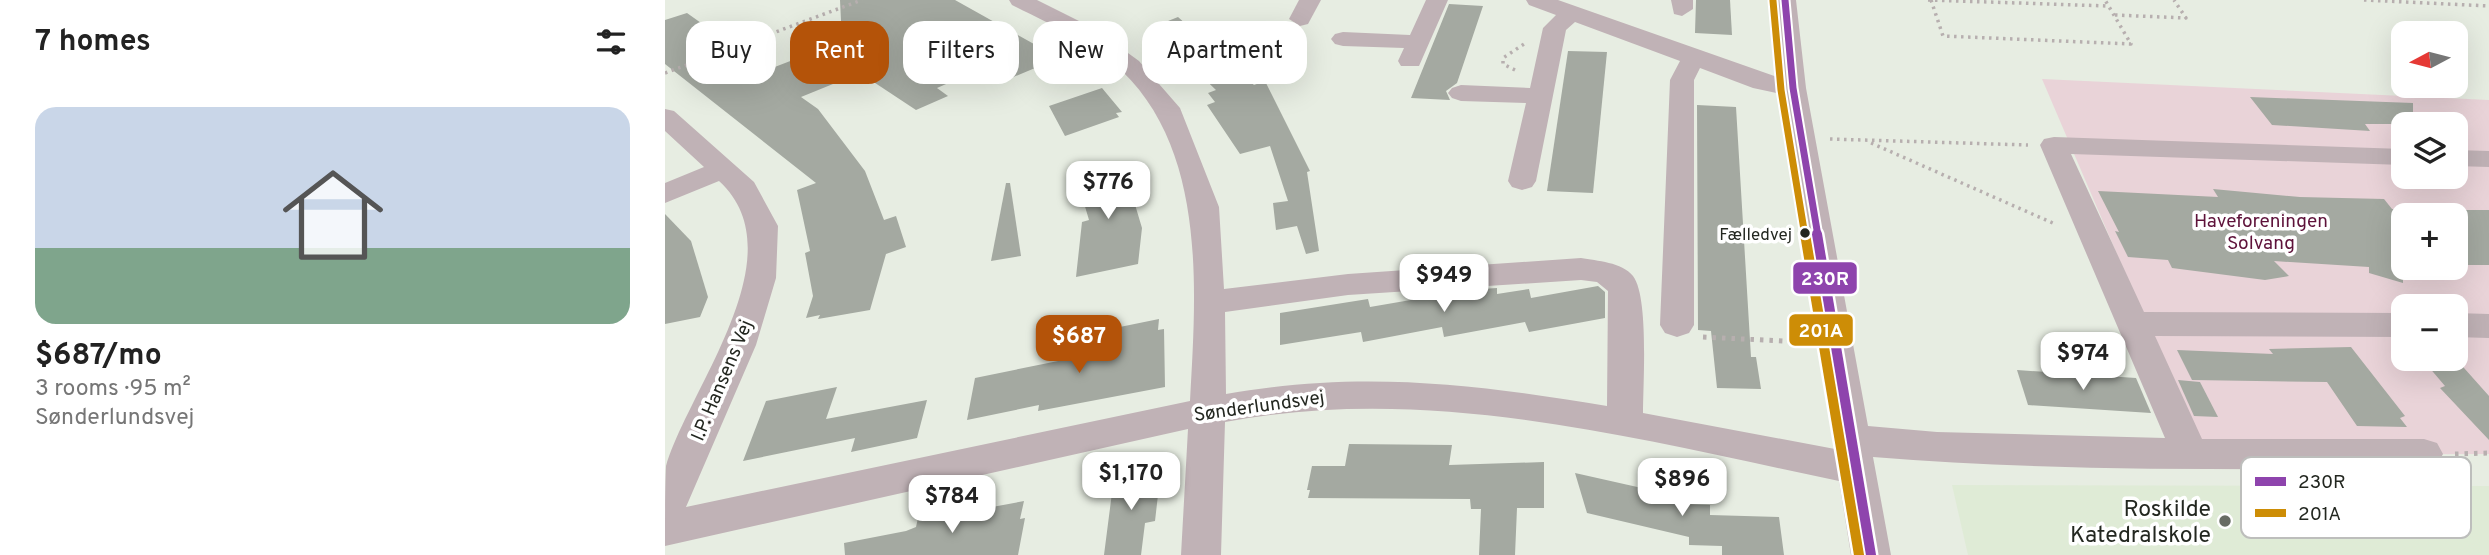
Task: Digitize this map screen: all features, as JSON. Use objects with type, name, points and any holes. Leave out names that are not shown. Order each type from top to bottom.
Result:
[{"type":"street","points":[[1020,0],[1087,34],[1130,66],[1171,113],[1204,207],[1209,303],[1208,411],[1201,555]]},
{"type":"street","points":[[1343,40],[1413,52],[1437,0]]},
{"type":"street","points":[[1537,0],[1762,83],[1793,88]]},
{"type":"street","points":[[1785,0],[1793,88],[1871,555]]},
{"type":"street","points":[[1523,181],[1555,28],[1571,13]]},
{"type":"street","points":[[1677,325],[1682,80],[1693,58]]},
{"type":"street","points":[[1461,93],[1541,96]]},
{"type":"street","name":"I.P. Hansens Vej","points":[[665,117],[744,188],[762,226],[760,278],[739,345],[665,510]]},
{"type":"street","points":[[2391,157],[2054,145],[2190,454],[2424,454]]},
{"type":"street","points":[[2468,158],[2489,159]]},
{"type":"street","points":[[665,194],[722,169]]},
{"type":"street","points":[[1209,303],[1271,292],[1352,283],[1581,270],[1604,272],[1622,284],[1627,301],[1624,338],[1625,423]]},
{"type":"street","points":[[2132,324],[2391,325]]},
{"type":"street","points":[[2468,326],[2489,326]]},
{"type":"street","name":"Sønderlundsvej","points":[[665,529],[1208,411],[1270,400],[1383,393],[1460,397],[1856,455],[1937,447],[2190,454]]},
{"type":"path","points":[[665,73],[862,0]]},
{"type":"path","points":[[2105,0],[2109,6],[2115,15],[2131,44],[1943,36],[1929,0],[2109,6]]},
{"type":"path","points":[[2115,15],[2186,18],[2173,0]]},
{"type":"path","points":[[2364,0],[2489,5]]},
{"type":"path","points":[[1801,138],[2054,145]]},
{"type":"path","points":[[1867,141],[2095,241]]},
{"type":"path","points":[[1677,325],[1699,337],[1837,343]]},
{"type":"shaded area","name":"Roskilde Katedralskole","points":[[1952,485],[2241,486],[2241,538],[2471,538],[2471,486],[2489,486],[2489,555],[1968,555]]},
{"type":"green space","name":"Haveforeningen Solvang","points":[[2042,79],[2391,95],[2391,98],[2489,100],[2489,454],[2203,455]]},
{"type":"building","points":[[840,0],[955,0],[993,21],[903,21],[903,84],[946,84],[937,88],[948,96],[916,110],[877,84],[889,84],[889,21],[841,21]]},
{"type":"building","points":[[1696,0],[1730,0],[1732,35],[1695,33]]},
{"type":"building","points":[[1449,4],[1483,6],[1457,83],[1446,91],[1450,100],[1411,98]]},
{"type":"building","points":[[687,13],[698,21],[686,21],[686,81],[665,64],[665,20]]},
{"type":"building","points":[[1019,36],[1033,44],[1033,69],[1019,75]]},
{"type":"building","points":[[1568,51],[1607,52],[1593,193],[1547,191]]},
{"type":"building","points":[[790,61],[790,84],[833,84],[801,97],[818,109],[865,171],[884,220],[896,216],[906,247],[886,254],[870,310],[818,319],[820,315],[806,318],[813,296],[805,253],[810,251],[797,190],[816,183],[690,84],[776,84],[776,67]]},
{"type":"building","points":[[1210,84],[1266,84],[1310,171],[1307,172],[1319,251],[1306,254],[1297,226],[1276,230],[1273,203],[1288,201],[1270,146],[1240,154],[1207,105],[1215,102],[1208,93],[1216,90]]},
{"type":"building","points":[[1102,88],[1122,112],[1116,113],[1119,117],[1065,136],[1049,106]]},
{"type":"building","points":[[2250,97],[2413,103],[2413,112],[2391,112],[2391,124],[2365,124],[2370,131],[2272,125]]},
{"type":"building","points":[[1697,105],[1736,107],[1751,357],[1756,357],[1761,389],[1717,388],[1711,331],[1698,330]]},
{"type":"building","points":[[1122,161],[1142,228],[1138,264],[1076,277],[1082,222],[1089,220],[1075,173]]},
{"type":"building","points":[[1006,183],[1010,183],[1021,256],[991,261]]},
{"type":"building","points":[[2213,189],[2300,197],[2384,199],[2391,208],[2391,279],[2369,273],[2369,267],[2274,261],[2289,276],[2265,280],[2172,268],[2168,260],[2128,257],[2115,231],[2119,232],[2098,191],[2218,197]]},
{"type":"building","points":[[2468,210],[2489,210],[2489,265],[2468,265]]},
{"type":"building","points":[[665,214],[691,241],[708,297],[700,317],[665,324]]},
{"type":"building","points":[[1598,286],[1605,292],[1605,318],[1529,332],[1525,322],[1444,337],[1442,327],[1363,342],[1361,332],[1280,345],[1280,313],[1368,299],[1370,307],[1434,296],[1434,292],[1497,288],[1497,294],[1529,289],[1531,298]]},
{"type":"building","points":[[1159,319],[1158,330],[1164,329],[1165,387],[1038,411],[1039,405],[967,420],[975,378],[1068,359],[1069,350],[1110,341],[1110,329]]},
{"type":"building","points":[[2351,347],[2405,416],[2400,418],[2407,427],[2357,426],[2327,382],[2192,380],[2177,350],[2273,354],[2269,349]]},
{"type":"building","points":[[2017,370],[2136,378],[2151,413],[2028,405]]},
{"type":"building","points":[[2432,371],[2467,371],[2489,396],[2489,440],[2440,388],[2445,386]]},
{"type":"building","points":[[2178,380],[2200,382],[2218,417],[2194,416]]},
{"type":"building","points":[[837,387],[826,419],[927,400],[917,438],[851,452],[855,438],[743,461],[766,401]]},
{"type":"building","points":[[1349,444],[1452,445],[1449,465],[1544,462],[1544,508],[1517,508],[1515,555],[1479,555],[1481,509],[1471,509],[1470,499],[1308,498],[1312,466],[1345,466]]},
{"type":"building","points":[[1161,469],[1155,521],[1145,523],[1141,555],[1104,555],[1114,477]]},
{"type":"building","points":[[1575,473],[1664,493],[1662,503],[1710,505],[1710,515],[1779,517],[1784,555],[1722,555],[1722,546],[1689,545],[1689,537],[1587,513]]},
{"type":"building","points":[[1024,501],[1020,519],[1025,518],[1018,555],[845,555],[844,543],[906,531],[916,527],[918,518],[961,508],[960,513]]},
{"type":"transit line","name":"230R","points":[[1785,0],[1793,88],[1871,555]]},
{"type":"transit line","name":"201A","points":[[1773,1],[1781,90],[1859,555]]},
{"type":"place","name":"Fælledvej","points":[[1805,233]]},
{"type":"place","name":"Roskilde Katedralskole","points":[[2225,521]]}]
